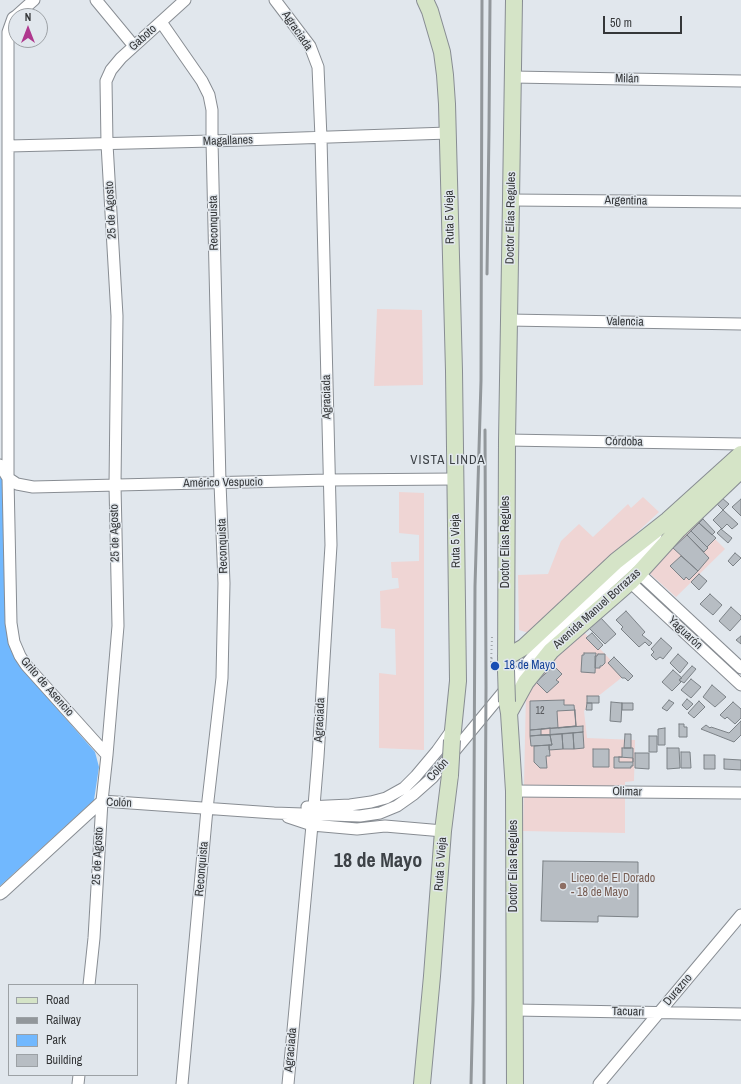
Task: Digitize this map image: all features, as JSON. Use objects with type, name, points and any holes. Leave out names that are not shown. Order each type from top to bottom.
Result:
[{"type":"street","points":[[25,8],[34,0]]},
{"type":"street","name":"Gaboto","points":[[106,81],[111,70],[121,58],[185,0]]},
{"type":"street","name":"Agraciada","points":[[275,0],[310,46],[318,67],[322,138],[331,546],[314,806]]},
{"type":"street","name":"Ruta 5 Vieja","points":[[422,1084],[443,831],[450,775],[452,734],[458,681],[454,372],[448,133],[445,75],[442,52],[430,11],[425,0]]},
{"type":"street","name":"Doctor Elías Regules","points":[[514,0],[506,440],[506,663],[514,790],[515,1084]]},
{"type":"street","points":[[99,1],[134,46]]},
{"type":"street","name":"Reconquista","points":[[161,22],[202,81],[209,95],[212,110],[220,483],[224,583],[222,678],[182,1084]]},
{"type":"street","name":"Grito de Asencio","points":[[8,48],[9,146],[4,167],[11,623],[14,642],[26,665],[107,755]]},
{"type":"street","name":"Milán","points":[[513,77],[741,80]]},
{"type":"street","name":"25 de Agosto","points":[[89,984],[94,938],[102,801],[118,626],[115,485],[117,316],[107,144],[106,81]]},
{"type":"street","name":"Magallanes","points":[[9,146],[322,138],[448,133]]},
{"type":"street","name":"Argentina","points":[[511,200],[741,202]]},
{"type":"street","name":"Valencia","points":[[508,320],[741,324]]},
{"type":"street","name":"Córdoba","points":[[506,440],[741,444]]},
{"type":"street","name":"Avenida Manuel Borrazas","points":[[508,708],[550,651],[634,578],[673,525],[741,454]]},
{"type":"street","points":[[0,465],[8,478]]},
{"type":"street","name":"Avenida Manuel Borrazas","points":[[477,725],[534,655],[568,620],[673,525],[741,470]]},
{"type":"street","name":"Américo Vespucio","points":[[8,478],[17,484],[32,487],[329,480],[455,479]]},
{"type":"street","name":"Avenida Manuel Borrazas","points":[[506,663],[514,653],[524,647],[616,561],[673,525]]},
{"type":"street","name":"Yaguarón","points":[[634,578],[741,668]]},
{"type":"street","name":"Yaguarón","points":[[634,578],[741,685]]},
{"type":"street","name":"Colón","points":[[0,894],[102,801],[274,813],[360,816],[380,813],[397,806],[414,794],[432,778],[477,725]]},
{"type":"street","name":"Colón","points":[[274,813],[314,806],[350,805],[386,798],[404,788],[452,734]]},
{"type":"street","name":"Olimar","points":[[514,790],[741,793]]},
{"type":"street","name":"Colón","points":[[274,813],[312,825],[357,829],[385,826],[443,831]]},
{"type":"street","name":"Agraciada","points":[[288,1084],[312,825]]},
{"type":"street","name":"Durazno","points":[[599,1084],[741,915]]},
{"type":"street","name":"Tacuari","points":[[515,1010],[741,1014]]},
{"type":"shaded area","points":[[377,309],[422,310],[423,385],[374,386]]},
{"type":"shaded area","points":[[399,492],[424,493],[424,750],[379,748],[379,673],[396,675],[395,629],[381,628],[380,591],[399,588],[398,578],[392,578],[391,562],[419,561],[419,535],[399,533]]},
{"type":"shaded area","points":[[643,497],[659,512],[529,633],[519,630],[518,575],[548,574],[561,541],[579,524],[593,537],[628,504],[631,508]]},
{"type":"shaded area","points":[[697,521],[725,549],[676,597],[647,571]]},
{"type":"shaded area","points":[[581,629],[625,675],[592,701],[584,711],[587,738],[635,740],[634,781],[625,782],[625,833],[523,831],[526,692],[534,679]]},
{"type":"green space","points":[[0,476],[4,482],[6,626],[10,645],[18,664],[95,752],[99,767],[94,800],[0,886]]},
{"type":"building","points":[[722,498],[729,504],[723,510],[716,503]]},
{"type":"building","points":[[741,499],[741,516],[732,507]]},
{"type":"building","points":[[723,510],[738,524],[732,529],[727,524],[722,529],[713,520]]},
{"type":"building","points":[[703,519],[715,532],[712,535],[699,523]]},
{"type":"building","points":[[699,523],[716,538],[707,547],[691,531]]},
{"type":"building","points":[[721,529],[732,538],[728,543],[717,533]]},
{"type":"building","points":[[691,531],[708,548],[704,552],[687,535]]},
{"type":"building","points":[[687,535],[709,558],[698,571],[673,548]]},
{"type":"building","points":[[735,553],[741,558],[733,566],[728,561]]},
{"type":"building","points":[[681,556],[698,571],[689,580],[686,577],[684,580],[670,566]]},
{"type":"building","points":[[699,574],[707,581],[699,590],[691,582]]},
{"type":"building","points":[[710,594],[722,605],[713,615],[700,604]]},
{"type":"building","points":[[731,607],[741,616],[741,619],[730,631],[719,621]]},
{"type":"building","points":[[626,611],[645,632],[642,635],[652,643],[649,646],[645,642],[639,647],[621,629],[623,627],[616,620]]},
{"type":"building","points":[[600,617],[616,634],[605,644],[589,628]]},
{"type":"building","points":[[592,633],[603,645],[598,650],[586,638]]},
{"type":"building","points":[[741,636],[741,644],[736,640]]},
{"type":"building","points":[[661,638],[672,648],[663,659],[660,657],[656,660],[651,655],[654,652],[651,649]]},
{"type":"building","points":[[584,653],[596,653],[595,673],[581,672],[582,655],[584,655]]},
{"type":"building","points":[[598,654],[605,654],[605,663],[600,666],[600,668],[595,668],[595,656]]},
{"type":"building","points":[[678,654],[688,663],[680,673],[670,663]]},
{"type":"building","points":[[614,657],[633,676],[628,681],[625,678],[622,678],[608,663]]},
{"type":"building","points":[[554,666],[562,674],[556,680],[559,682],[547,693],[536,682]]},
{"type":"building","points":[[692,666],[696,669],[684,683],[679,680]]},
{"type":"building","points":[[673,670],[682,678],[679,680],[681,682],[672,691],[662,682]]},
{"type":"building","points":[[691,679],[701,687],[691,698],[681,690]]},
{"type":"building","points":[[712,685],[726,697],[715,707],[703,697]]},
{"type":"building","points":[[587,696],[599,696],[599,703],[587,703]]},
{"type":"building","points":[[687,699],[693,704],[687,710],[682,705]]},
{"type":"building","points":[[564,700],[564,705],[574,705],[576,726],[530,730],[530,701]]},
{"type":"building","points":[[669,700],[674,703],[667,711],[662,708]]},
{"type":"building","points":[[699,701],[705,707],[694,718],[688,713]]},
{"type":"building","points":[[611,702],[622,703],[621,722],[610,721]]},
{"type":"building","points":[[733,702],[741,709],[741,718],[735,724],[727,717],[725,719],[720,715]]},
{"type":"building","points":[[587,703],[592,703],[592,710],[586,710]]},
{"type":"building","points":[[622,703],[633,703],[633,710],[622,710]]},
{"type":"building","points":[[575,710],[576,726],[558,728],[557,711]]},
{"type":"building","points":[[741,721],[741,735],[734,742],[701,729],[706,725],[710,728],[711,727],[729,733]]},
{"type":"building","points":[[679,724],[684,724],[684,727],[687,727],[687,737],[679,737]]},
{"type":"building","points":[[583,726],[583,732],[530,736],[530,730]]},
{"type":"building","points":[[550,728],[550,735],[541,735],[541,729]]},
{"type":"building","points":[[665,728],[665,745],[658,745],[658,729]]},
{"type":"building","points":[[583,732],[584,748],[574,749],[573,733]]},
{"type":"building","points":[[573,733],[574,749],[563,749],[562,734]]},
{"type":"building","points":[[562,734],[563,749],[549,750],[549,745],[552,745],[550,735]]},
{"type":"building","points":[[625,734],[631,734],[631,748],[624,748]]},
{"type":"building","points":[[550,735],[552,745],[531,746],[530,736]]},
{"type":"building","points":[[649,736],[657,736],[657,752],[649,752]]},
{"type":"building","points":[[549,745],[550,756],[546,756],[547,768],[540,768],[534,762],[534,746]]},
{"type":"building","points":[[622,748],[633,748],[633,766],[631,766],[631,768],[614,768],[614,757],[622,757]]},
{"type":"building","points":[[667,748],[679,748],[680,768],[667,769]]},
{"type":"building","points":[[593,749],[609,749],[609,767],[593,767]]},
{"type":"building","points":[[681,752],[690,752],[691,768],[681,768]]},
{"type":"building","points":[[635,753],[649,753],[649,769],[635,768]]},
{"type":"building","points":[[704,755],[715,755],[715,769],[704,769]]},
{"type":"building","points":[[619,757],[633,758],[633,762],[619,762]]},
{"type":"building","points":[[724,759],[741,760],[741,770],[724,769]]},
{"type":"building","points":[[543,861],[638,862],[638,917],[598,916],[598,922],[541,921]]},
{"type":"railway","points":[[471,1084],[473,1001],[475,586],[481,381],[482,0]]},
{"type":"railway","points":[[487,274],[490,0]]},
{"type":"railway","points":[[484,1084],[486,687],[485,430]]},
{"type":"place","name":"18 de Mayo","points":[[495,666]]},
{"type":"place","name":"Liceo de El Dorado - 18 de Mayo","points":[[563,886]]},
{"type":"district","name":"VISTA LINDA","points":[[448,461]]},
{"type":"district","name":"18 de Mayo","points":[[378,862]]}]
